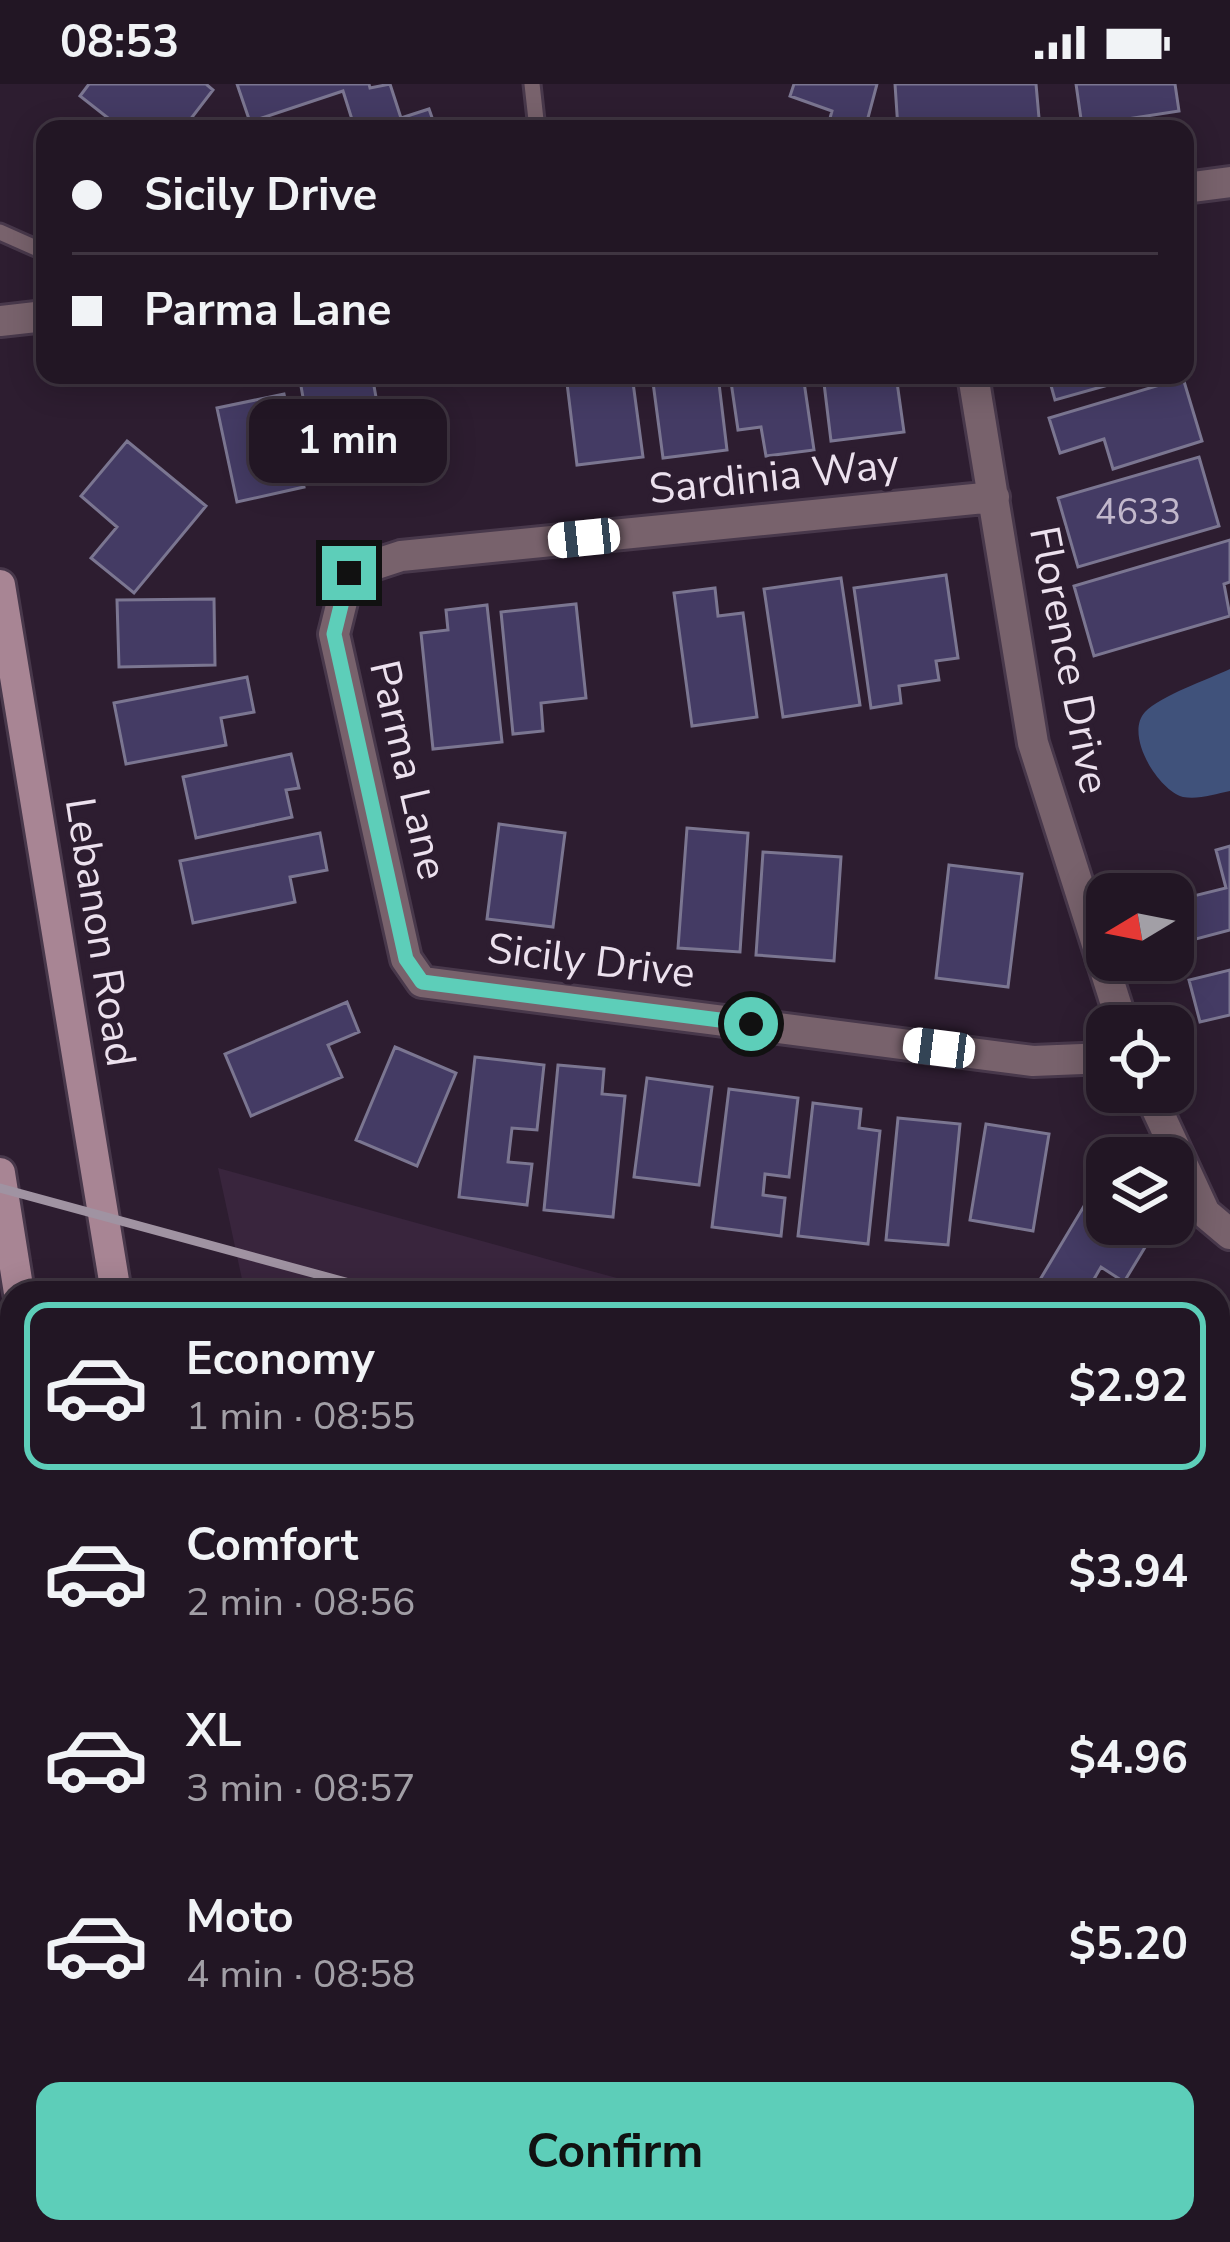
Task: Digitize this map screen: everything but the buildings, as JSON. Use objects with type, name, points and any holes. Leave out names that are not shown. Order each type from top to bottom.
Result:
[{"type":"main road","name":"Lebanon Road","points":[[0,585],[114,1281]]},
{"type":"main road","points":[[0,1173],[17,1281]]},
{"type":"street","points":[[1194,187],[1230,182]]},
{"type":"street","points":[[0,321],[36,317]]},
{"type":"street","name":"Florence Drive","points":[[975,384],[1033,743],[1116,1005]]},
{"type":"street","name":"Sardinia Way","points":[[349,573],[401,556],[994,497]]},
{"type":"street","name":"Parma Lane","points":[[349,573],[334,634],[406,959],[422,982]]},
{"type":"street","name":"Sicily Drive","points":[[422,982],[1034,1060],[1086,1059]]},
{"type":"street","points":[[1159,1113],[1205,1213],[1230,1234]]},
{"type":"lane","points":[[532,84],[536,120]]},
{"type":"lane","points":[[0,232],[36,248]]},
{"type":"shaded area","points":[[218,1168],[628,1281],[242,1281]]},
{"type":"water","points":[[1230,669],[1230,791],[1183,797],[1154,773],[1141,747],[1140,722],[1162,700]]},
{"type":"railway","points":[[0,1188],[342,1281]]},
{"type":"route","points":[[349,573],[334,634],[406,959],[422,982],[751,1024]]}]
